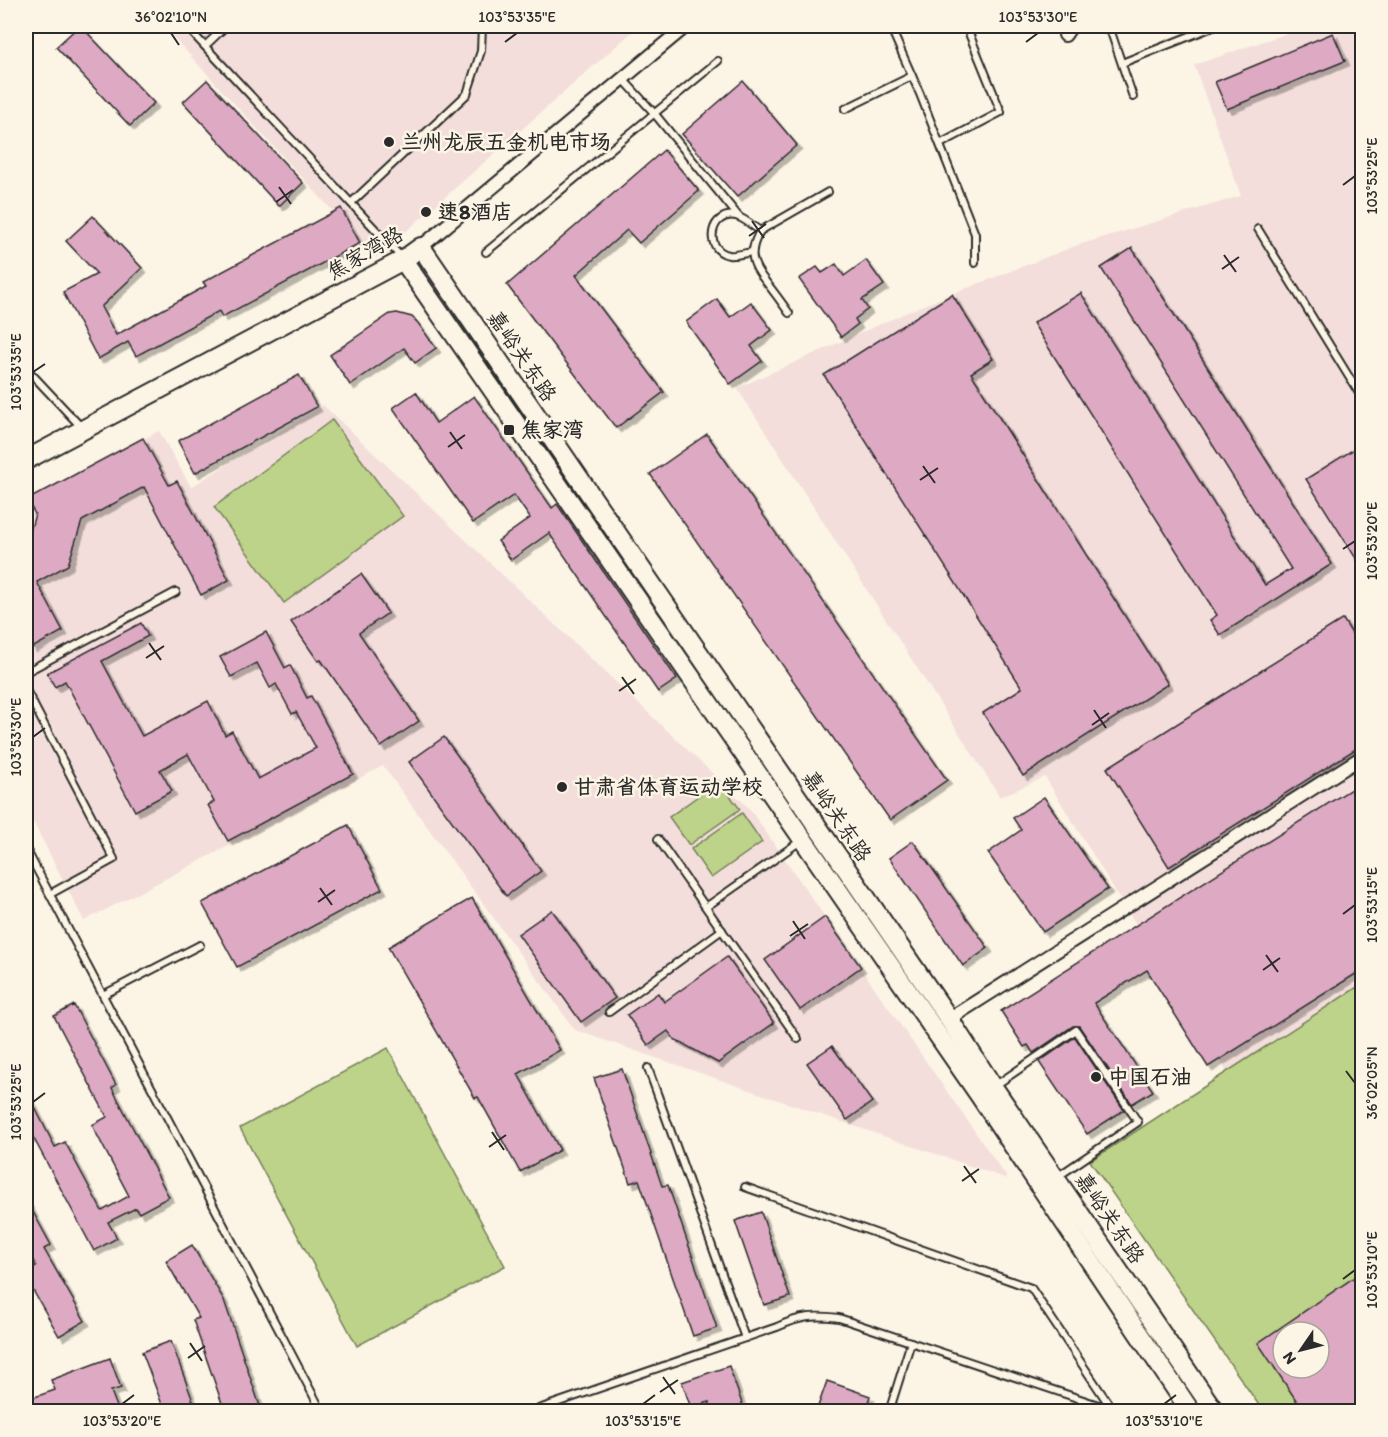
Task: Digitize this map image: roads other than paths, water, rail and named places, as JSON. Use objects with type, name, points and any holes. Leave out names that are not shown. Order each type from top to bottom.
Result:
[{"type":"main road","name":"焦家湾路","points":[[26,460],[403,260],[421,247]]},
{"type":"main road","name":"嘉峪关东路","points":[[421,247],[949,1019],[986,1092]]},
{"type":"main road","name":"嘉峪关东路","points":[[403,260],[803,839],[986,1092],[1048,1183],[1215,1412]]},
{"type":"main road","name":"嘉峪关东路","points":[[1048,1183],[1191,1412]]},
{"type":"street","name":"焦家湾路","points":[[421,247],[686,26]]},
{"type":"street","points":[[949,1019],[1362,757]]},
{"type":"lane","points":[[186,26],[403,260]]},
{"type":"lane","points":[[205,46],[226,26]]},
{"type":"lane","points":[[351,203],[467,94],[481,51],[482,26]]},
{"type":"lane","points":[[890,26],[975,234],[975,263]]},
{"type":"lane","points":[[940,144],[1001,112],[966,26]]},
{"type":"lane","points":[[1100,26],[1111,32],[1133,97]]},
{"type":"lane","points":[[1122,63],[1215,26]]},
{"type":"lane","points":[[486,252],[718,61]]},
{"type":"lane","points":[[845,109],[912,76]]},
{"type":"lane","points":[[622,78],[654,113],[740,218]]},
{"type":"lane","points":[[789,313],[758,274],[752,252],[755,240],[760,231],[828,192]]},
{"type":"lane","points":[[752,252],[733,255],[721,252],[713,242],[713,229],[721,219],[733,216],[760,231]]},
{"type":"lane","points":[[1258,229],[1362,398]]},
{"type":"lane","points":[[26,368],[83,429]]},
{"type":"lane","points":[[26,672],[176,592]]},
{"type":"lane","points":[[26,690],[114,859],[50,894]]},
{"type":"lane","points":[[658,839],[798,1039]]},
{"type":"lane","points":[[706,907],[803,839]]},
{"type":"lane","points":[[26,849],[322,1412]]},
{"type":"lane","points":[[609,1012],[722,930]]},
{"type":"lane","points":[[103,995],[200,945]]},
{"type":"lane","points":[[986,1092],[1076,1030],[1138,1122],[1048,1183]]},
{"type":"lane","points":[[648,1068],[746,1338]]},
{"type":"lane","points":[[745,1187],[1031,1288],[1114,1411]]},
{"type":"lane","points":[[530,1412],[777,1328],[796,1318],[818,1315],[839,1318],[1114,1411]]},
{"type":"lane","points":[[889,1412],[911,1342]]},
{"type":"lane","points":[[552,1404],[555,1412]]},
{"type":"place","name":"兰州龙辰五金机电市场","points":[[389,142]]},
{"type":"place","name":"速8酒店","points":[[426,212]]},
{"type":"place","name":"焦家湾","points":[[509,430]]},
{"type":"place","name":"甘肃省体育运动学校","points":[[562,787]]},
{"type":"place","name":"中国石油","points":[[1096,1077]]}]
